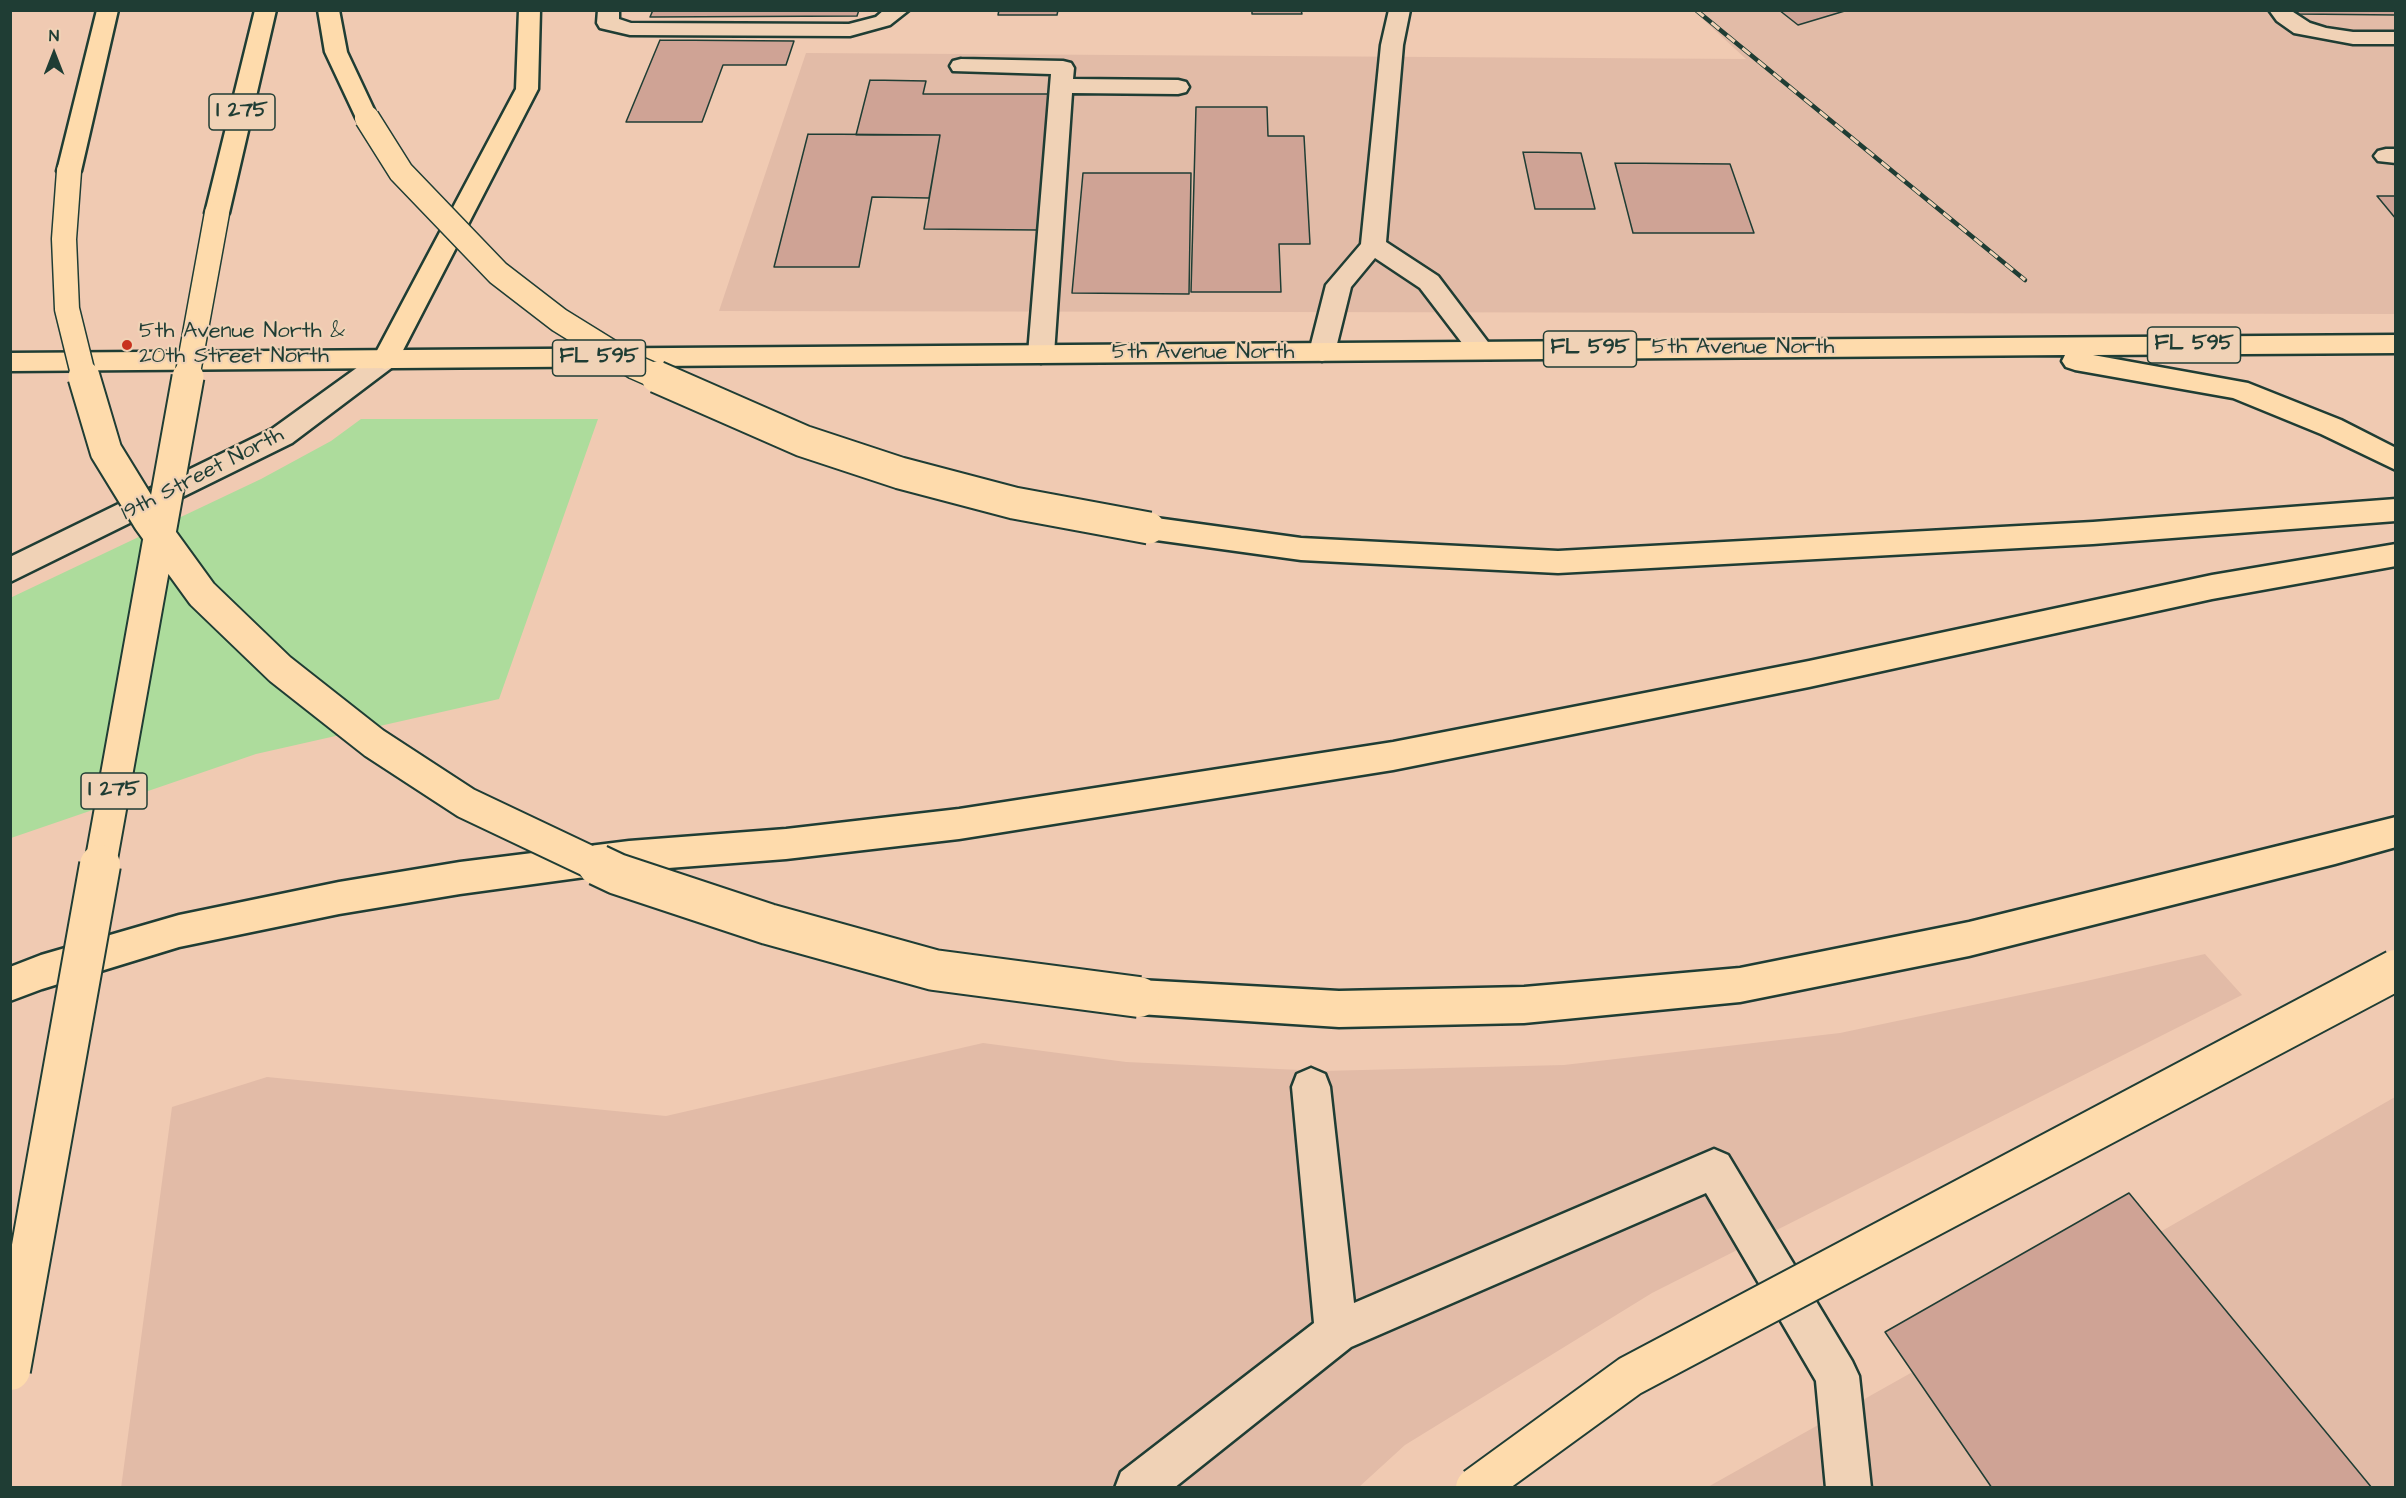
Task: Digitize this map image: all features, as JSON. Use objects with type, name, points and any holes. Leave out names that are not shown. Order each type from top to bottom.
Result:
[{"type":"main road","points":[[108,10],[69,171],[64,239],[67,309],[106,451],[149,522],[202,594],[280,669],[374,742],[466,803],[617,874],[768,924],[934,970],[1139,998],[1340,1009],[1524,1005],[1740,985],[1969,939],[2396,832]]},
{"type":"main road","name":"I 275","points":[[10,1370],[218,213],[266,10]]},
{"type":"main road","points":[[328,10],[336,52],[367,118],[400,172],[498,273],[559,320],[635,368],[803,441],[900,473],[1014,503],[1149,528],[1300,549],[1558,562],[2093,533],[2396,510]]},
{"type":"main road","points":[[385,360],[527,89],[530,10]]},
{"type":"main road","name":"5th Avenue North","points":[[10,362],[2396,344]]},
{"type":"main road","name":"FL 595","points":[[1993,346],[2238,390],[2331,427],[2396,460]]},
{"type":"main road","points":[[10,984],[41,972],[179,931],[339,897],[460,878],[629,856],[786,844],[925,828],[1161,794],[1394,756],[1646,708],[2212,588],[2396,555]]},
{"type":"main road","points":[[1476,1488],[1630,1376],[2396,970]]},
{"type":"street","points":[[609,10],[608,23],[630,29],[838,30],[850,30],[883,21],[899,10]]},
{"type":"street","points":[[1322,352],[1339,285],[1373,245],[1392,45],[1400,10]]},
{"type":"street","points":[[2279,10],[2284,17],[2302,28],[2326,34],[2353,38],[2396,38]]},
{"type":"street","points":[[961,66],[1063,68],[1041,354]]},
{"type":"street","points":[[1062,86],[1178,87]]},
{"type":"street","points":[[1373,245],[1429,282],[1481,350]]},
{"type":"street","name":"19th Street North","points":[[10,571],[282,436],[385,360]]},
{"type":"street","points":[[1311,1087],[1336,1332]]},
{"type":"street","points":[[1137,1488],[1336,1332],[1714,1169],[1837,1376],[1849,1488]]},
{"type":"shaded area","points":[[1694,11],[2395,11],[2395,314],[719,311],[806,53],[1746,59]]},
{"type":"shaded area","points":[[2205,954],[2242,995],[1652,1293],[1405,1445],[1359,1487],[121,1488],[172,1107],[267,1077],[666,1116],[983,1043],[1126,1062],[1322,1071],[1564,1065],[1840,1033]]},
{"type":"shaded area","points":[[2395,1097],[2395,1487],[1706,1488],[2087,1274]]},
{"type":"green space","points":[[361,419],[598,419],[499,699],[256,754],[11,838],[10,598],[261,479],[331,441]]},
{"type":"building","points":[[653,10],[859,10],[857,16],[650,17]]},
{"type":"building","points":[[999,10],[1058,10],[1057,15],[998,15]]},
{"type":"building","points":[[1252,10],[1301,10],[1302,14],[1252,14]]},
{"type":"building","points":[[1779,10],[1848,10],[1798,25]]},
{"type":"building","points":[[2295,10],[2396,10],[2396,15],[2299,14]]},
{"type":"building","points":[[660,40],[794,41],[786,65],[723,65],[702,122],[626,122]]},
{"type":"building","points":[[870,80],[926,81],[923,94],[1054,94],[1038,230],[924,229],[940,135],[856,135]]},
{"type":"building","points":[[1196,107],[1267,107],[1268,136],[1304,136],[1310,244],[1279,244],[1281,292],[1191,292]]},
{"type":"building","points":[[808,134],[940,135],[929,198],[872,197],[859,267],[774,267]]},
{"type":"building","points":[[1523,152],[1581,153],[1595,209],[1535,209]]},
{"type":"building","points":[[1615,163],[1730,164],[1754,233],[1633,233]]},
{"type":"building","points":[[1083,173],[1191,173],[1189,294],[1072,293]]},
{"type":"building","points":[[2377,196],[2396,196],[2396,219]]},
{"type":"building","points":[[2129,1193],[2372,1488],[1992,1488],[1885,1332]]},
{"type":"railway","points":[[1696,10],[2025,280]]},
{"type":"place","name":"5th Avenue North & 20th Street North","points":[[127,345]]}]
